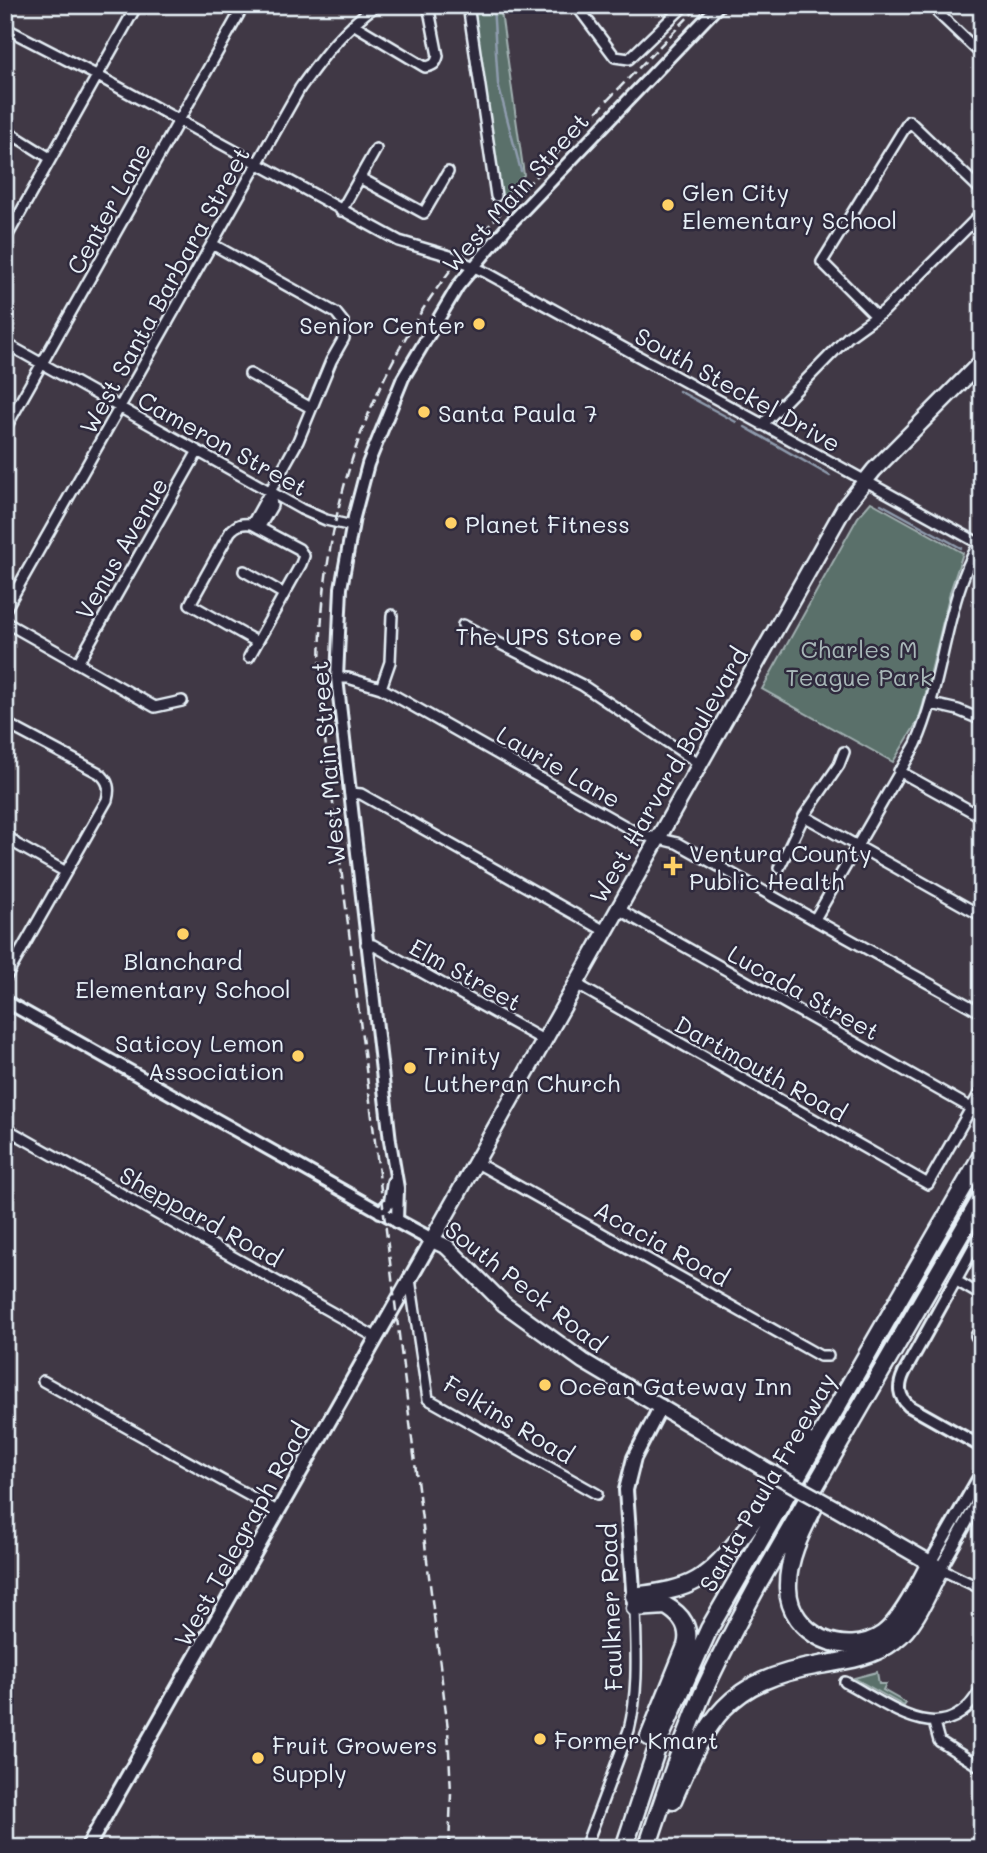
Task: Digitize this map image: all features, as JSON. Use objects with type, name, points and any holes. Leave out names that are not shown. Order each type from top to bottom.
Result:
[{"type":"highway","name":"Santa Paula Freeway","points":[[622,1848],[660,1736],[709,1629],[982,1155]]},
{"type":"highway","name":"Santa Paula Freeway","points":[[646,1848],[682,1744],[704,1692],[759,1583],[982,1197]]},
{"type":"highway","points":[[634,1602],[690,1583],[708,1573],[724,1557],[760,1510],[874,1339]]},
{"type":"highway","points":[[873,1384],[799,1539],[788,1574],[788,1596],[801,1622],[819,1638],[840,1645],[861,1644],[877,1638],[894,1624],[935,1566]]},
{"type":"highway","points":[[653,1848],[691,1759],[710,1722],[723,1707],[752,1685],[769,1677],[867,1654],[887,1646],[899,1637],[909,1624],[935,1566]]},
{"type":"highway","points":[[622,1848],[645,1749],[688,1639],[685,1624],[671,1609],[634,1602]]},
{"type":"main road","name":"West Harvard Boulevard","points":[[432,1240],[852,496],[982,360]]},
{"type":"main road","name":"South Peck Road","points":[[397,1222],[447,1247],[525,1321],[583,1361],[935,1566]]},
{"type":"main road","name":"West Telegraph Road","points":[[87,1848],[432,1240]]},
{"type":"main road","name":"Faulkner Road","points":[[634,1602],[626,1490],[634,1458],[661,1406]]},
{"type":"street","points":[[7,234],[137,5]]},
{"type":"street","name":"Center Lane","points":[[5,429],[244,5]]},
{"type":"street","name":"West Santa Barbara Street","points":[[5,610],[300,88],[323,55],[353,24],[377,5]]},
{"type":"street","points":[[353,24],[425,67],[432,66],[438,56],[428,5]]},
{"type":"street","points":[[468,5],[496,196]]},
{"type":"street","points":[[576,5],[615,57],[623,59],[629,58],[685,5]]},
{"type":"street","name":"West Main Street","points":[[397,1222],[398,1188],[366,944],[337,678],[341,588],[352,526],[368,464],[404,378],[458,286],[507,227],[719,5]]},
{"type":"street","points":[[935,6],[938,13],[982,55]]},
{"type":"street","name":"South Steckel Drive","points":[[5,28],[399,241],[450,256],[591,328],[864,482],[981,542]]},
{"type":"street","points":[[876,316],[822,262],[909,121],[982,191]]},
{"type":"street","points":[[5,131],[50,158]]},
{"type":"street","points":[[341,211],[376,149]]},
{"type":"street","points":[[359,178],[424,213],[448,172]]},
{"type":"street","points":[[762,425],[848,337],[876,316],[982,213]]},
{"type":"street","points":[[212,244],[336,313],[344,323],[344,338],[331,361],[298,441],[270,492],[272,506],[256,526]]},
{"type":"street","name":"Cameron Street","points":[[5,343],[309,513],[352,526]]},
{"type":"street","points":[[250,374],[311,408]]},
{"type":"street","name":"Venus Avenue","points":[[78,663],[198,451]]},
{"type":"street","points":[[249,657],[304,556],[299,549],[256,526],[239,524],[230,533],[190,604],[257,642]]},
{"type":"street","points":[[815,919],[916,744],[932,704],[960,582],[981,542]]},
{"type":"street","points":[[244,571],[284,594]]},
{"type":"street","points":[[382,688],[390,662],[392,615]]},
{"type":"street","points":[[5,622],[155,707],[182,701]]},
{"type":"street","points":[[463,625],[582,685],[700,764]]},
{"type":"street","name":"Laurie Lane","points":[[337,678],[348,678],[382,688],[639,834],[677,843],[982,1013]]},
{"type":"street","points":[[932,704],[958,710],[982,720]]},
{"type":"street","points":[[5,723],[99,773],[109,787],[107,800],[5,979]]},
{"type":"street","points":[[779,868],[804,816],[839,765],[844,752]]},
{"type":"street","points":[[899,771],[982,817]]},
{"type":"street","points":[[350,793],[361,793],[605,931]]},
{"type":"street","points":[[804,816],[982,916]]},
{"type":"street","points":[[5,833],[16,845],[65,872]]},
{"type":"street","name":"Lucada Street","points":[[618,909],[971,1108]]},
{"type":"street","name":"Elm Street","points":[[366,944],[385,951],[545,1041]]},
{"type":"street","name":"Dartmouth Road","points":[[576,984],[928,1184],[971,1108]]},
{"type":"street","name":"South Peck Road","points":[[5,1000],[397,1222]]},
{"type":"street","points":[[971,1108],[982,1089]]},
{"type":"street","name":"Sheppard Road","points":[[5,1128],[377,1338]]},
{"type":"street","name":"Acacia Road","points":[[477,1163],[820,1356],[828,1356]]},
{"type":"street","points":[[380,1212],[390,1202],[395,1165]]},
{"type":"street","points":[[980,1444],[904,1401],[900,1396],[899,1384],[982,1232]]},
{"type":"street","name":"Felkins Road","points":[[410,1279],[428,1399],[597,1494]]},
{"type":"street","points":[[955,1280],[982,1296]]},
{"type":"street","points":[[982,1327],[976,1336],[982,1339]]},
{"type":"street","points":[[43,1381],[277,1511]]},
{"type":"street","points":[[935,1566],[982,1472]]},
{"type":"street","points":[[935,1566],[982,1495]]},
{"type":"street","name":"South Peck Road","points":[[935,1566],[982,1589]]},
{"type":"street","name":"Faulkner Road","points":[[585,1848],[633,1713],[637,1684],[634,1602]]},
{"type":"street","points":[[845,1682],[914,1718],[934,1723],[962,1713],[982,1687]]},
{"type":"street","points":[[934,1723],[939,1741],[982,1768]]},
{"type":"green space","points":[[471,5],[500,5],[524,175],[502,199],[499,198]]},
{"type":"green space","name":"Charles M Teague Park","points":[[871,502],[963,553],[950,592],[918,721],[893,762],[762,689],[858,517]]},
{"type":"green space","points":[[877,1672],[879,1684],[886,1684],[883,1690],[906,1703],[904,1706],[854,1678]]},
{"type":"waterway","points":[[493,5],[498,84],[521,171]]},
{"type":"waterway","points":[[679,391],[736,422]]},
{"type":"waterway","points":[[745,427],[830,476]]},
{"type":"waterway","points":[[881,504],[961,548]]},
{"type":"railway","points":[[449,1848],[451,1793],[448,1729],[322,715],[320,657],[323,600],[331,543],[361,432],[384,379],[411,329],[443,280],[501,212],[700,5]]},
{"type":"place","name":"Glen City Elementary School","points":[[668,205]]},
{"type":"place","name":"Senior Center","points":[[479,324]]},
{"type":"place","name":"Santa Paula 7","points":[[424,412]]},
{"type":"place","name":"Planet Fitness","points":[[451,523]]},
{"type":"place","name":"The UPS Store","points":[[636,635]]},
{"type":"place","name":"Ventura County Public Health","points":[[673,866]]},
{"type":"place","name":"Blanchard Elementary School","points":[[183,934]]},
{"type":"place","name":"Saticoy Lemon Association","points":[[298,1056]]},
{"type":"place","name":"Trinity Lutheran Church","points":[[410,1068]]},
{"type":"place","name":"Ocean Gateway Inn","points":[[545,1385]]},
{"type":"place","name":"Former Kmart","points":[[540,1739]]},
{"type":"place","name":"Fruit Growers Supply","points":[[258,1758]]}]
